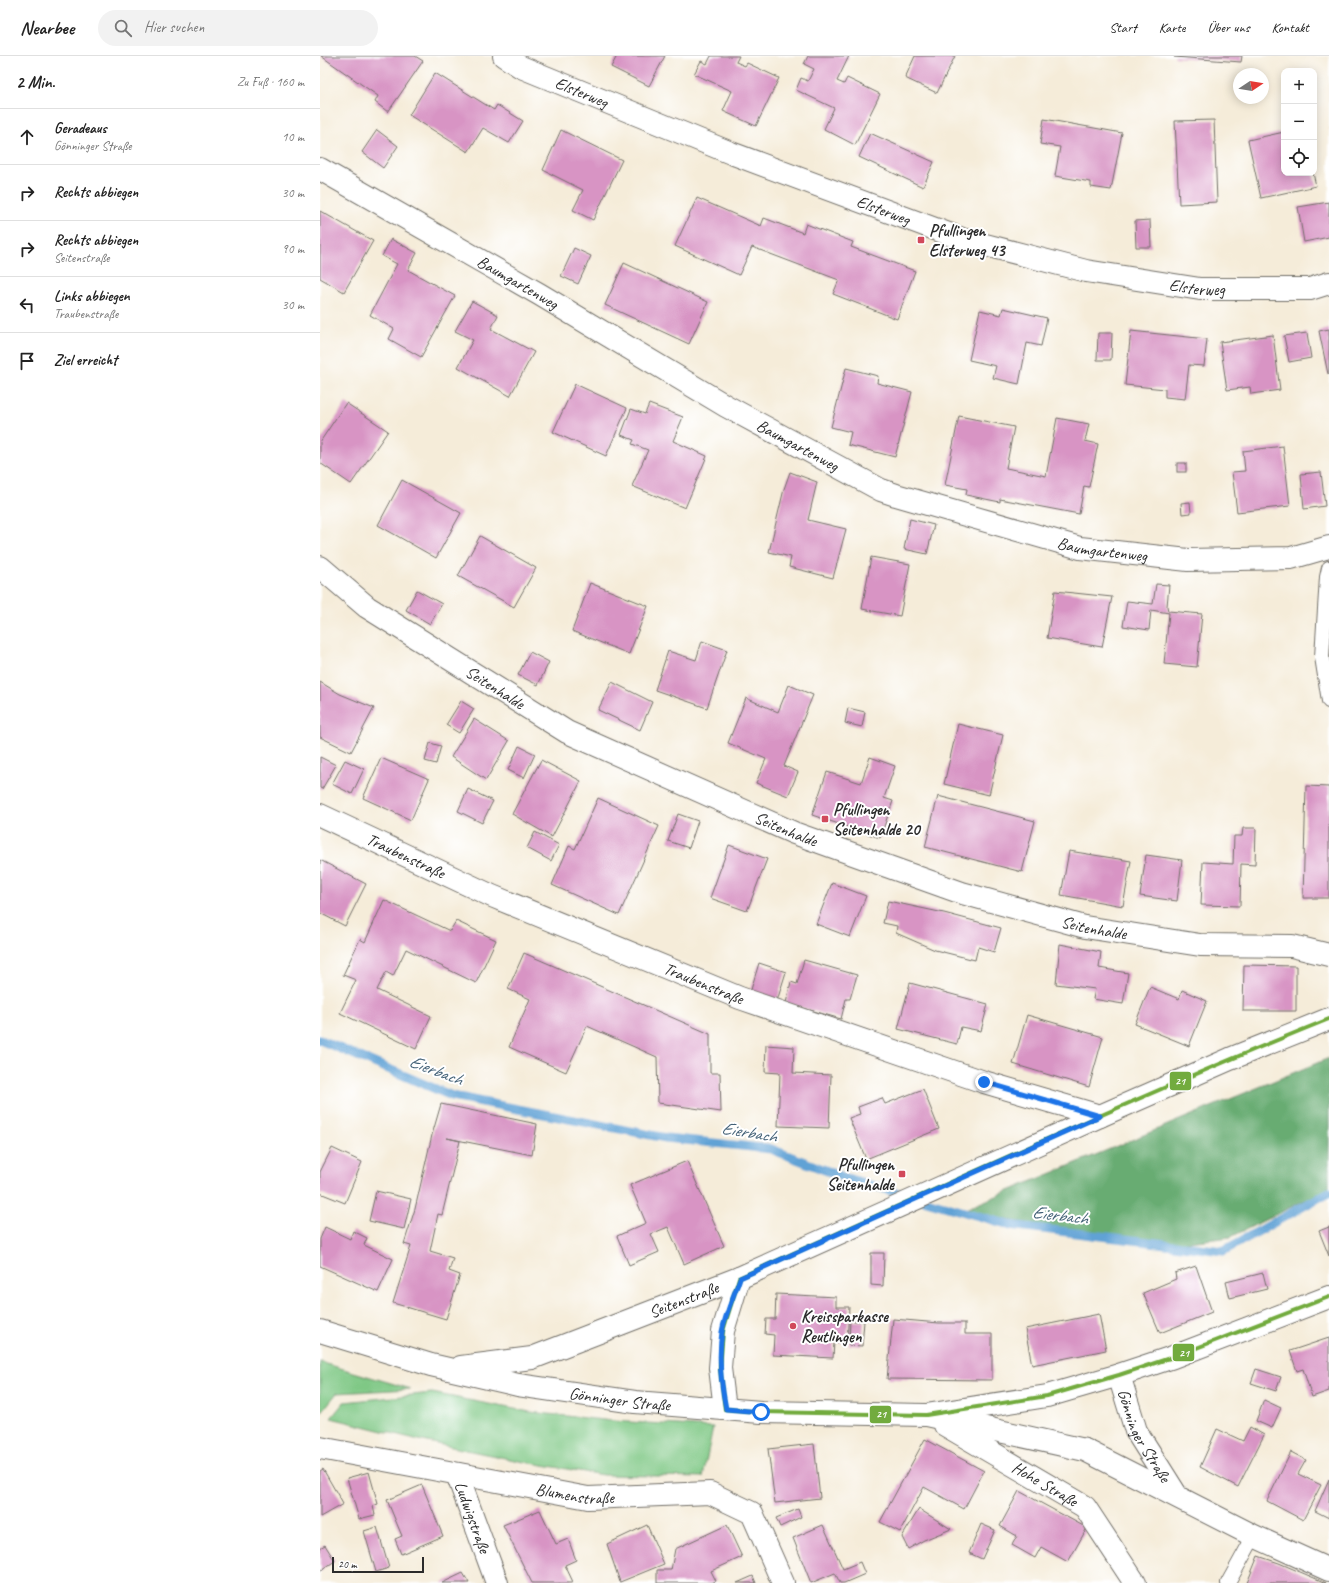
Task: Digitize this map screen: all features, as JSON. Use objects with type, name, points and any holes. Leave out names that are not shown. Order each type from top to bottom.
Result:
[{"type":"street","name":"Elsterweg","points":[[518,60],[731,153],[962,239],[1086,271],[1200,289],[1310,289],[1329,283]]},
{"type":"street","name":"Baumgartenweg","points":[[320,169],[539,294],[726,406],[881,490],[1080,548],[1188,560],[1291,558],[1329,547]]},
{"type":"street","name":"Seitenhalde","points":[[320,567],[368,607],[567,732],[794,833],[962,893],[1085,927],[1200,945],[1292,946],[1329,955]]},
{"type":"street","name":"Traubenstraße","points":[[320,816],[492,896],[740,998],[984,1082],[1100,1116]]},
{"type":"street","name":"Seitenstraße","points":[[446,1368],[532,1358],[740,1278],[1100,1116],[1230,1059],[1329,1019]]},
{"type":"street","points":[[726,1409],[720,1368],[722,1331],[740,1278]]},
{"type":"street","points":[[1119,1375],[1329,1297]]},
{"type":"street","name":"Gönninger Straße","points":[[320,1331],[446,1368],[518,1385],[635,1402],[761,1412],[926,1415],[1047,1396],[1119,1375],[1136,1431],[1177,1496]]},
{"type":"street","name":"Gönninger Straße","points":[[926,1415],[1085,1450],[1254,1536],[1329,1570]]},
{"type":"street","name":"Hohe Straße","points":[[926,1415],[1085,1507],[1135,1583]]},
{"type":"street","name":"Blumenstraße","points":[[320,1448],[588,1498],[710,1493],[752,1513],[783,1583]]},
{"type":"street","name":"Ludwigstraße","points":[[457,1474],[497,1583]]},
{"type":"lane","points":[[1329,568],[1327,577],[1322,657],[1329,702]]},
{"type":"lane","points":[[1228,1583],[1254,1536]]},
{"type":"green space","points":[[1329,1058],[1329,1191],[1301,1202],[1231,1237],[1162,1245],[958,1212]]},
{"type":"green space","points":[[320,1362],[411,1389],[337,1393],[320,1414]]},
{"type":"green space","points":[[432,1393],[530,1412],[613,1421],[713,1427],[703,1477],[603,1475],[524,1462],[423,1441],[331,1418],[344,1402]]},
{"type":"building","points":[[321,56],[415,56],[423,61],[388,112],[375,102],[378,96]]},
{"type":"building","points":[[617,56],[665,56],[649,86],[611,67]]},
{"type":"building","points":[[711,56],[739,56],[736,62],[745,66],[747,63],[779,78],[756,126],[723,111],[732,91],[694,74],[701,61],[707,64]]},
{"type":"building","points":[[808,56],[849,56],[837,81],[844,84],[847,78],[880,94],[855,145],[824,129],[834,108],[796,90],[801,78],[808,81],[814,69],[804,64]]},
{"type":"building","points":[[915,56],[955,56],[937,93],[905,78]]},
{"type":"building","points":[[1242,56],[1241,62],[1174,57]]},
{"type":"building","points":[[435,73],[494,110],[497,105],[523,121],[509,143],[483,128],[468,152],[409,115]]},
{"type":"building","points":[[1044,119],[1122,133],[1111,190],[1091,187],[1091,182],[1055,176],[1060,147],[1040,144]]},
{"type":"building","points":[[1214,120],[1217,202],[1179,204],[1175,121]]},
{"type":"building","points":[[377,130],[398,146],[383,168],[362,152]]},
{"type":"building","points":[[561,130],[622,160],[593,220],[573,210],[583,190],[543,170]]},
{"type":"building","points":[[870,133],[934,162],[923,187],[859,157]]},
{"type":"building","points":[[1281,133],[1281,176],[1314,176],[1316,186],[1261,198],[1248,140]]},
{"type":"building","points":[[697,198],[761,226],[764,218],[803,233],[806,224],[853,242],[851,247],[915,271],[897,319],[833,294],[839,280],[752,247],[739,275],[675,246]]},
{"type":"building","points":[[1329,202],[1329,237],[1304,242],[1298,207]]},
{"type":"building","points":[[320,211],[373,241],[344,292],[320,278]]},
{"type":"building","points":[[1150,220],[1151,247],[1136,247],[1135,221]]},
{"type":"building","points":[[391,239],[417,253],[408,270],[455,296],[421,357],[389,339],[394,329],[370,315],[397,264],[382,256]]},
{"type":"building","points":[[574,248],[591,256],[578,284],[561,276]]},
{"type":"building","points":[[624,263],[708,302],[689,344],[605,305]]},
{"type":"building","points":[[472,301],[498,315],[491,329],[534,352],[510,396],[458,367],[473,340],[455,331]]},
{"type":"building","points":[[1003,308],[1047,318],[1041,346],[1027,343],[1019,384],[993,378],[996,366],[969,360],[980,310],[1001,315]]},
{"type":"building","points":[[1329,329],[1329,373],[1328,374],[1319,331]]},
{"type":"building","points":[[1131,331],[1207,339],[1204,366],[1189,365],[1185,399],[1165,397],[1165,389],[1125,385]]},
{"type":"building","points":[[1098,333],[1112,333],[1111,360],[1097,360]]},
{"type":"building","points":[[1307,333],[1311,358],[1289,362],[1284,336]]},
{"type":"building","points":[[1273,335],[1280,390],[1251,394],[1250,387],[1227,390],[1220,342]]},
{"type":"building","points":[[846,368],[878,376],[877,383],[912,392],[895,457],[848,445],[851,432],[831,427]]},
{"type":"building","points":[[575,384],[627,408],[606,456],[553,432]]},
{"type":"building","points":[[346,403],[388,431],[351,484],[320,463],[320,442]]},
{"type":"building","points":[[649,404],[683,417],[673,441],[707,456],[685,508],[632,486],[648,450],[632,444],[634,440],[621,435],[631,409],[645,414]]},
{"type":"building","points":[[959,416],[1014,427],[1006,468],[1046,476],[1057,418],[1089,424],[1085,441],[1098,444],[1089,487],[1084,486],[1079,514],[1000,499],[1000,502],[966,495],[967,489],[945,485]]},
{"type":"building","points":[[1283,446],[1290,506],[1237,512],[1232,472],[1245,471],[1243,451]]},
{"type":"building","points":[[1177,463],[1186,463],[1186,472],[1177,472]]},
{"type":"building","points":[[790,472],[817,482],[808,520],[846,529],[833,578],[789,567],[791,557],[769,552],[784,489]]},
{"type":"building","points":[[1321,472],[1325,506],[1304,509],[1301,474]]},
{"type":"building","points":[[402,480],[461,513],[436,558],[378,525]]},
{"type":"building","points":[[1190,502],[1191,513],[1182,514],[1181,503]]},
{"type":"building","points":[[910,519],[934,525],[927,554],[904,549]]},
{"type":"building","points":[[480,536],[536,568],[514,607],[458,576]]},
{"type":"building","points":[[871,557],[910,564],[900,616],[862,609]]},
{"type":"building","points":[[590,583],[648,606],[629,654],[572,631]]},
{"type":"building","points":[[1156,584],[1169,585],[1168,611],[1202,614],[1197,667],[1164,664],[1169,613],[1151,610],[1149,630],[1123,626],[1127,601],[1153,604]]},
{"type":"building","points":[[417,590],[442,604],[430,624],[406,610]]},
{"type":"building","points":[[1055,591],[1112,597],[1102,647],[1047,638]]},
{"type":"building","points":[[702,641],[727,650],[707,708],[655,690],[668,651],[696,660]]},
{"type":"building","points":[[530,652],[549,662],[538,685],[518,675]]},
{"type":"building","points":[[320,682],[340,694],[374,708],[351,752],[320,737]]},
{"type":"building","points":[[612,682],[652,702],[640,730],[598,710]]},
{"type":"building","points":[[789,685],[813,695],[784,766],[798,772],[788,796],[756,783],[766,759],[728,743],[746,698],[778,712]]},
{"type":"building","points":[[461,701],[474,709],[459,733],[446,725]]},
{"type":"building","points":[[848,708],[865,712],[862,727],[845,723]]},
{"type":"building","points":[[474,719],[509,741],[486,780],[451,757]]},
{"type":"building","points":[[958,724],[1003,735],[989,795],[944,784]]},
{"type":"building","points":[[430,743],[441,746],[436,764],[425,761]]},
{"type":"building","points":[[519,746],[535,754],[524,778],[508,770]]},
{"type":"building","points":[[320,757],[336,765],[322,789],[320,788]]},
{"type":"building","points":[[870,757],[895,766],[884,798],[893,801],[880,838],[812,815],[827,772],[861,783]]},
{"type":"building","points":[[381,758],[429,779],[411,820],[363,798]]},
{"type":"building","points":[[345,760],[364,769],[352,794],[332,784]]},
{"type":"building","points":[[541,760],[581,781],[552,837],[512,814]]},
{"type":"building","points":[[1306,786],[1329,787],[1329,898],[1303,898]]},
{"type":"building","points":[[468,789],[493,801],[482,823],[458,811]]},
{"type":"building","points":[[938,796],[1035,821],[1022,872],[925,847]]},
{"type":"building","points":[[598,798],[659,826],[619,915],[552,885],[569,846],[575,849]]},
{"type":"building","points":[[678,814],[698,821],[689,848],[668,841]]},
{"type":"building","points":[[1243,828],[1256,828],[1255,865],[1241,864],[1240,906],[1201,905],[1203,862],[1233,864],[1234,836],[1242,836]]},
{"type":"building","points":[[535,832],[559,845],[551,861],[527,848]]},
{"type":"building","points":[[729,845],[767,859],[747,911],[710,898]]},
{"type":"building","points":[[1069,851],[1131,861],[1123,906],[1061,895]]},
{"type":"building","points":[[1146,855],[1182,860],[1177,901],[1140,896]]},
{"type":"building","points":[[320,860],[366,884],[345,926],[320,913]]},
{"type":"building","points":[[832,883],[866,896],[850,937],[816,924]]},
{"type":"building","points":[[384,900],[450,931],[456,921],[496,940],[476,983],[406,949],[393,976],[386,972],[377,990],[431,1016],[416,1049],[340,1013],[356,980],[343,975],[360,939],[365,942]]},
{"type":"building","points":[[888,901],[944,913],[1001,928],[994,952],[978,947],[975,960],[935,950],[896,933],[897,926],[883,923]]},
{"type":"building","points":[[1060,944],[1101,952],[1099,968],[1128,973],[1123,1004],[1093,999],[1095,989],[1056,984]]},
{"type":"building","points":[[524,953],[710,1034],[710,1073],[720,1073],[721,1112],[658,1103],[657,1057],[587,1026],[566,1072],[509,1047],[530,999],[508,989]]},
{"type":"building","points":[[804,960],[857,975],[850,999],[846,999],[841,1019],[786,1003],[791,982],[797,984]]},
{"type":"building","points":[[759,963],[786,972],[777,1001],[750,993]]},
{"type":"building","points":[[1244,965],[1296,966],[1296,1011],[1243,1011]]},
{"type":"building","points":[[910,983],[988,1004],[981,1031],[961,1027],[957,1044],[898,1029]]},
{"type":"building","points":[[1150,987],[1179,999],[1182,990],[1207,1001],[1189,1046],[1135,1024]]},
{"type":"building","points":[[1027,1015],[1103,1037],[1089,1087],[1013,1064]]},
{"type":"building","points":[[766,1045],[794,1047],[793,1073],[831,1075],[829,1128],[778,1126],[780,1073],[765,1072]]},
{"type":"building","points":[[923,1089],[939,1129],[866,1159],[849,1118],[860,1114],[858,1107],[882,1098],[885,1104]]},
{"type":"building","points":[[441,1104],[537,1124],[532,1155],[447,1138],[460,1141],[442,1215],[438,1214],[430,1251],[453,1258],[449,1271],[460,1275],[446,1319],[393,1303],[411,1246],[404,1244],[415,1209],[432,1135]]},
{"type":"building","points":[[332,1148],[362,1162],[345,1203],[320,1193],[320,1172]]},
{"type":"building","points":[[687,1161],[724,1246],[684,1264],[668,1227],[651,1234],[659,1252],[629,1265],[617,1236],[646,1223],[630,1185]]},
{"type":"building","points":[[376,1191],[411,1199],[404,1229],[369,1221]]},
{"type":"building","points":[[325,1227],[350,1239],[353,1231],[367,1238],[364,1245],[393,1259],[378,1292],[320,1266],[320,1239]]},
{"type":"building","points":[[1329,1227],[1329,1256],[1319,1231]]},
{"type":"building","points":[[871,1253],[884,1253],[883,1286],[871,1285]]},
{"type":"building","points":[[1196,1266],[1212,1312],[1160,1333],[1143,1293],[1176,1279],[1175,1273]]},
{"type":"building","points":[[1263,1273],[1267,1289],[1230,1298],[1226,1282]]},
{"type":"building","points":[[776,1294],[836,1297],[836,1307],[849,1307],[847,1343],[834,1342],[833,1358],[773,1355],[774,1335],[765,1334],[766,1319],[775,1319]]},
{"type":"building","points":[[1099,1314],[1106,1350],[1032,1365],[1025,1329]]},
{"type":"building","points":[[893,1319],[939,1323],[965,1323],[965,1334],[992,1334],[992,1380],[887,1379]]},
{"type":"building","points":[[850,1321],[864,1321],[862,1346],[849,1345]]},
{"type":"building","points":[[1329,1338],[1329,1391],[1312,1397],[1303,1369],[1297,1371],[1290,1351]]},
{"type":"building","points":[[1256,1369],[1281,1377],[1276,1391],[1251,1383]]},
{"type":"building","points":[[1264,1400],[1281,1408],[1272,1428],[1256,1421]]},
{"type":"building","points":[[1250,1427],[1264,1435],[1238,1487],[1200,1467],[1217,1429],[1243,1441]]},
{"type":"building","points":[[925,1439],[984,1471],[964,1509],[924,1487],[900,1532],[880,1522]]},
{"type":"building","points":[[814,1444],[820,1498],[775,1503],[768,1449]]},
{"type":"building","points":[[1291,1452],[1306,1460],[1298,1474],[1321,1485],[1303,1520],[1267,1501]]},
{"type":"building","points":[[323,1469],[343,1504],[320,1517],[320,1471]]},
{"type":"building","points":[[369,1472],[378,1504],[373,1506],[375,1515],[359,1519],[347,1478]]},
{"type":"building","points":[[1329,1479],[1329,1518],[1315,1511]]},
{"type":"building","points":[[422,1485],[443,1536],[401,1554],[395,1539],[402,1536],[387,1500]]},
{"type":"building","points":[[1019,1491],[1087,1528],[1068,1562],[1041,1547],[1035,1558],[1012,1545],[1017,1536],[1000,1526]]},
{"type":"building","points":[[798,1509],[801,1517],[780,1527],[776,1518]]},
{"type":"building","points":[[919,1509],[951,1529],[924,1540],[908,1549],[902,1537]]},
{"type":"building","points":[[540,1510],[556,1544],[568,1539],[576,1560],[565,1565],[573,1582],[571,1583],[532,1583],[503,1525]]},
{"type":"building","points":[[981,1524],[995,1530],[982,1559],[969,1553]]},
{"type":"building","points":[[647,1525],[664,1564],[620,1582],[607,1544]]},
{"type":"building","points":[[727,1525],[742,1557],[711,1571],[716,1581],[711,1583],[657,1583],[657,1570],[671,1570],[675,1549]]},
{"type":"building","points":[[823,1525],[843,1569],[860,1562],[865,1574],[844,1583],[840,1583],[835,1573],[811,1583],[793,1538]]},
{"type":"building","points":[[377,1527],[389,1568],[376,1572],[364,1531]]},
{"type":"building","points":[[325,1545],[335,1561],[320,1571],[320,1548]]},
{"type":"building","points":[[1258,1556],[1279,1563],[1326,1583],[1247,1583]]},
{"type":"building","points":[[463,1573],[469,1583],[442,1583]]},
{"type":"building","points":[[753,1576],[756,1583],[737,1583]]},
{"type":"waterway","name":"Eierbach","points":[[320,1040],[452,1096],[666,1138],[771,1149],[843,1177],[1010,1225],[1223,1251],[1329,1192]]},
{"type":"transit line","name":"21","points":[[739,1278],[959,1178],[1107,1113],[1255,1049],[1329,1019]]},
{"type":"transit line","name":"21","points":[[725,1409],[720,1368],[723,1331],[739,1278]]},
{"type":"transit line","name":"21","points":[[725,1409],[761,1412],[926,1415],[1047,1396],[1119,1375],[1173,1357],[1329,1297]]},
{"type":"place","name":"Pfullingen Elsterweg 43","points":[[921,240]]},
{"type":"place","name":"Pfullingen Seitenhalde 20","points":[[825,819]]},
{"type":"place","name":"Pfullingen Seitenhalde","points":[[902,1174]]},
{"type":"place","name":"Kreissparkasse Reutlingen","points":[[793,1326]]},
{"type":"route","points":[[761,1412],[726,1409],[722,1388],[720,1368],[722,1331],[740,1278],[1100,1116],[984,1082]]}]
